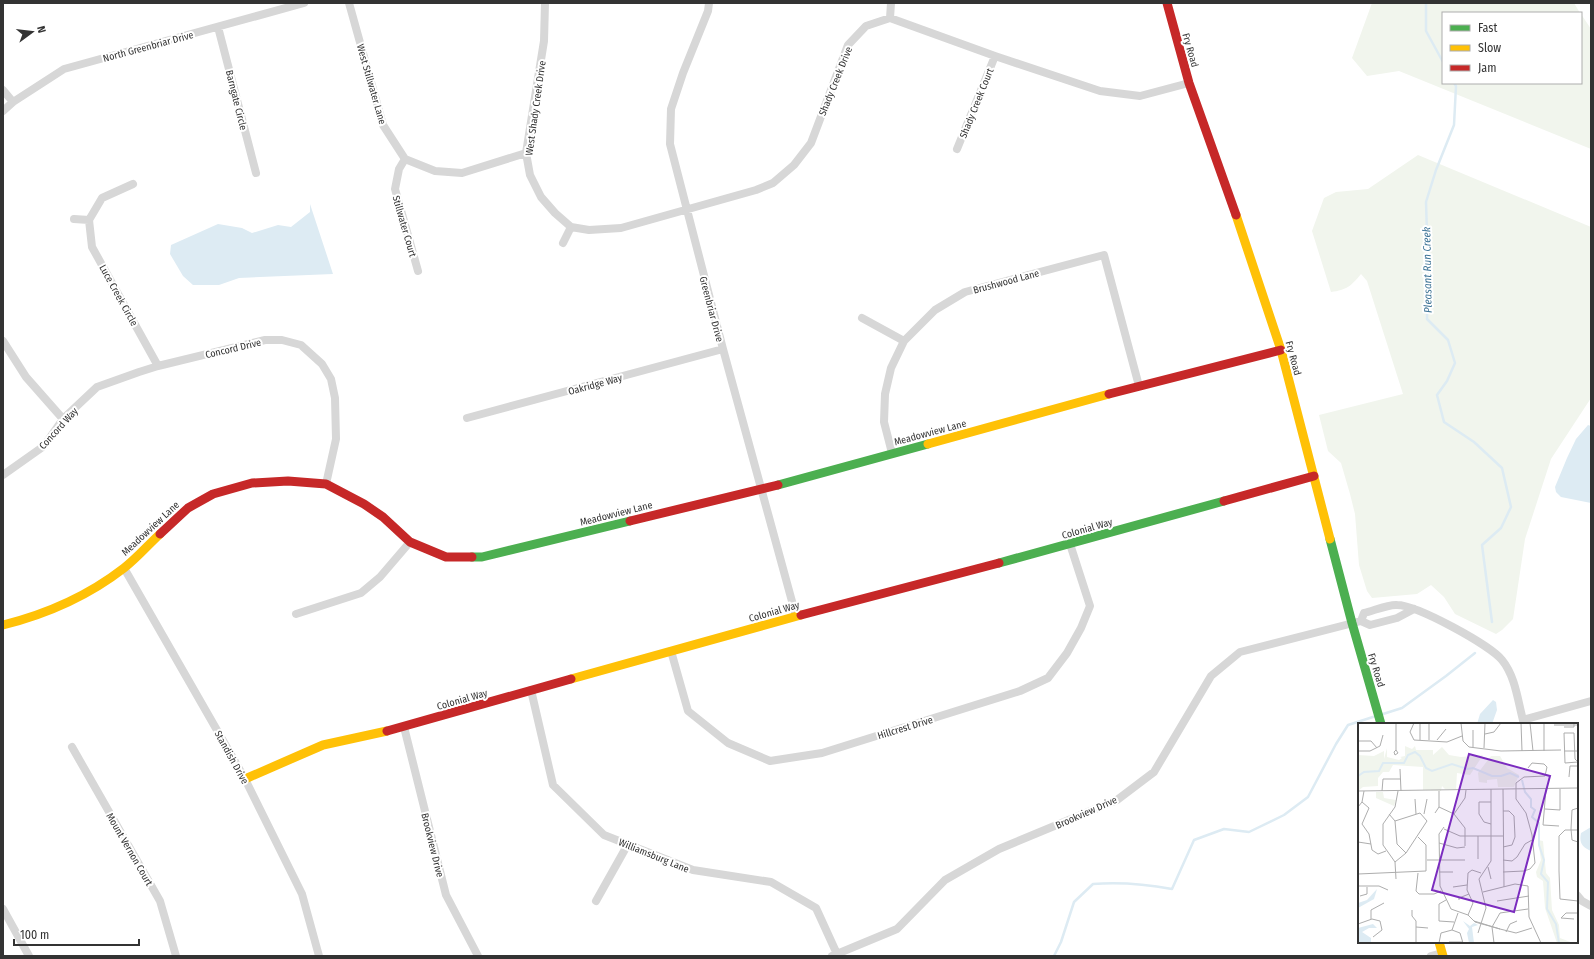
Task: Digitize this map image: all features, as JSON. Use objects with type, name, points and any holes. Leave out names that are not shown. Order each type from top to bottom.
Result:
[{"type":"street","name":"North Greenbriar Drive","points":[[3,111],[13,102],[64,69],[304,3]]},
{"type":"street","name":"West Stillwater Lane","points":[[349,3],[383,125],[405,159]]},
{"type":"street","name":"West Shady Creek Drive","points":[[545,3],[544,41],[526,152],[530,175],[541,197],[571,227]]},
{"type":"street","name":"Greenbriar Drive","points":[[710,3],[671,109],[670,144],[686,211],[796,616]]},
{"type":"street","points":[[891,3],[890,18],[995,56],[1100,91],[1140,96],[1189,83]]},
{"type":"street","name":"Fry Road","points":[[1167,3],[1189,83],[1234,206],[1282,350],[1314,476],[1356,622],[1381,723]]},
{"type":"street","name":"Shady Creek Drive","points":[[571,227],[589,230],[621,228],[686,211],[756,190],[773,183],[794,165],[811,143],[848,45],[866,26],[890,18]]},
{"type":"street","name":"Barngate Circle","points":[[218,27],[256,174]]},
{"type":"street","name":"Shady Creek Court","points":[[957,149],[995,56]]},
{"type":"street","points":[[3,90],[13,102]]},
{"type":"street","points":[[405,159],[435,172],[462,173],[526,152]]},
{"type":"street","name":"Stillwater Court","points":[[405,159],[399,169],[395,189],[418,271]]},
{"type":"street","points":[[74,218],[89,220],[102,198],[133,184]]},
{"type":"street","name":"Luce Creek Circle","points":[[89,220],[92,247],[158,366]]},
{"type":"street","points":[[562,243],[571,227]]},
{"type":"street","name":"Brushwood Lane","points":[[892,453],[884,422],[885,394],[891,368],[904,341],[935,310],[965,292],[1104,255],[1139,386]]},
{"type":"street","points":[[862,318],[904,341]]},
{"type":"street","name":"Concord Drive","points":[[158,366],[265,340],[282,340],[301,345],[322,364],[331,379],[335,398],[336,439],[326,484]]},
{"type":"street","points":[[3,341],[26,377],[63,419]]},
{"type":"street","name":"Oakridge Way","points":[[467,418],[723,349]]},
{"type":"street","name":"Meadowview Lane","points":[[3,625],[30,618],[79,598],[124,568],[188,508],[214,494],[252,483],[288,480],[326,484],[370,508],[383,517],[410,542],[446,557],[482,557],[761,489],[1139,386],[1282,350]]},
{"type":"street","name":"Concord Way","points":[[3,475],[44,446],[63,419],[97,387],[158,366]]},
{"type":"street","name":"Colonial Way","points":[[245,779],[323,745],[404,727],[796,616],[1070,544],[1314,476]]},
{"type":"street","points":[[296,614],[360,593],[380,577],[410,542]]},
{"type":"street","name":"Hillcrest Drive","points":[[671,652],[688,711],[728,743],[770,761],[822,753],[1020,691],[1048,678],[1067,653],[1081,628],[1090,606],[1070,544]]},
{"type":"street","name":"Standish Drive","points":[[124,568],[245,779],[302,894],[319,956]]},
{"type":"street","points":[[1414,609],[1397,618],[1370,625],[1356,622],[1364,613],[1397,604],[1414,609],[1433,617],[1493,651],[1502,661],[1510,674],[1523,722],[1591,701]]},
{"type":"street","name":"Brookview Drive","points":[[834,955],[897,929],[945,880],[999,849],[1117,800],[1154,772],[1211,676],[1240,652],[1356,622]]},
{"type":"street","name":"Williamsburg Lane","points":[[531,690],[553,785],[604,835],[693,870],[771,882],[816,908],[834,955]]},
{"type":"street","name":"Brookview Drive","points":[[404,727],[446,895],[478,956]]},
{"type":"street","name":"Mount Vernon Court","points":[[72,747],[160,901],[176,956]]},
{"type":"street","points":[[596,901],[628,844]]},
{"type":"street","points":[[1578,897],[1591,906]]},
{"type":"street","points":[[3,908],[29,956]]},
{"type":"street","points":[[1431,956],[1442,955],[1439,943]]},
{"type":"shaded area","points":[[1372,3],[1574,3],[1579,12],[1442,12],[1442,84],[1582,84],[1582,16],[1591,29],[1591,149],[1399,71],[1367,76],[1352,58]]},
{"type":"shaded area","points":[[1418,155],[1591,227],[1591,398],[1551,459],[1525,539],[1513,619],[1496,634],[1455,614],[1444,597],[1431,585],[1417,594],[1372,598],[1367,591],[1359,565],[1355,514],[1350,494],[1341,463],[1328,451],[1319,415],[1403,394],[1367,281],[1361,274],[1348,287],[1331,292],[1312,231],[1324,198],[1336,192],[1368,189]]},
{"type":"shaded area","points":[[310,204],[333,274],[239,278],[219,285],[193,285],[183,276],[170,254],[171,245],[218,224],[242,228],[252,233],[278,225],[291,227],[310,212]]},
{"type":"shaded area","points":[[1588,425],[1591,426],[1591,503],[1561,497],[1556,492],[1555,487],[1576,439]]},
{"type":"shaded area","points":[[1493,700],[1496,702],[1497,710],[1492,723],[1477,723],[1480,714]]},
{"type":"shaded area","points":[[1591,827],[1591,851],[1583,846],[1580,839],[1581,833]]},
{"type":"waterway","name":"Pleasant Run Creek","points":[[1426,3],[1426,31],[1442,60]]},
{"type":"waterway","name":"Pleasant Run Creek","points":[[1455,84],[1456,86],[1454,125],[1436,170],[1426,202],[1428,265],[1427,319],[1448,340],[1455,363],[1447,381],[1437,395],[1444,422],[1474,442],[1502,468],[1511,507],[1501,528],[1482,545],[1492,622]]},
{"type":"waterway","name":"Pleasant Run Creek","points":[[1383,714],[1402,708],[1475,653]]},
{"type":"waterway","name":"Pleasant Run Creek","points":[[1054,956],[1061,942],[1074,902],[1093,884],[1132,884],[1172,889],[1194,840],[1224,829],[1249,832],[1284,815],[1308,797],[1336,744],[1348,725],[1376,716]]},
{"type":"traffic: fast","points":[[778,485],[928,444]]},
{"type":"traffic: fast","points":[[999,563],[1224,501]]},
{"type":"traffic: fast","points":[[472,557],[482,557],[630,521]]},
{"type":"traffic: fast","points":[[1330,539],[1381,723]]},
{"type":"traffic: slow","points":[[1236,215],[1281,350],[1330,539]]},
{"type":"traffic: slow","points":[[928,444],[1109,394]]},
{"type":"traffic: slow","points":[[3,625],[51,610],[96,587],[129,564],[160,534]]},
{"type":"traffic: slow","points":[[571,679],[801,615]]},
{"type":"traffic: slow","points":[[245,779],[323,745],[387,731]]},
{"type":"traffic: slow","points":[[1439,943],[1443,956]]},
{"type":"traffic: jam","points":[[1167,3],[1189,83],[1236,215]]},
{"type":"traffic: jam","points":[[1109,394],[1281,350]]},
{"type":"traffic: jam","points":[[1224,501],[1314,476]]},
{"type":"traffic: jam","points":[[160,534],[188,508],[213,494],[252,483],[288,481],[326,484],[364,504],[383,517],[410,542],[446,557],[472,557]]},
{"type":"traffic: jam","points":[[630,521],[778,485]]},
{"type":"traffic: jam","points":[[801,615],[999,563]]},
{"type":"traffic: jam","points":[[387,731],[571,679]]}]
